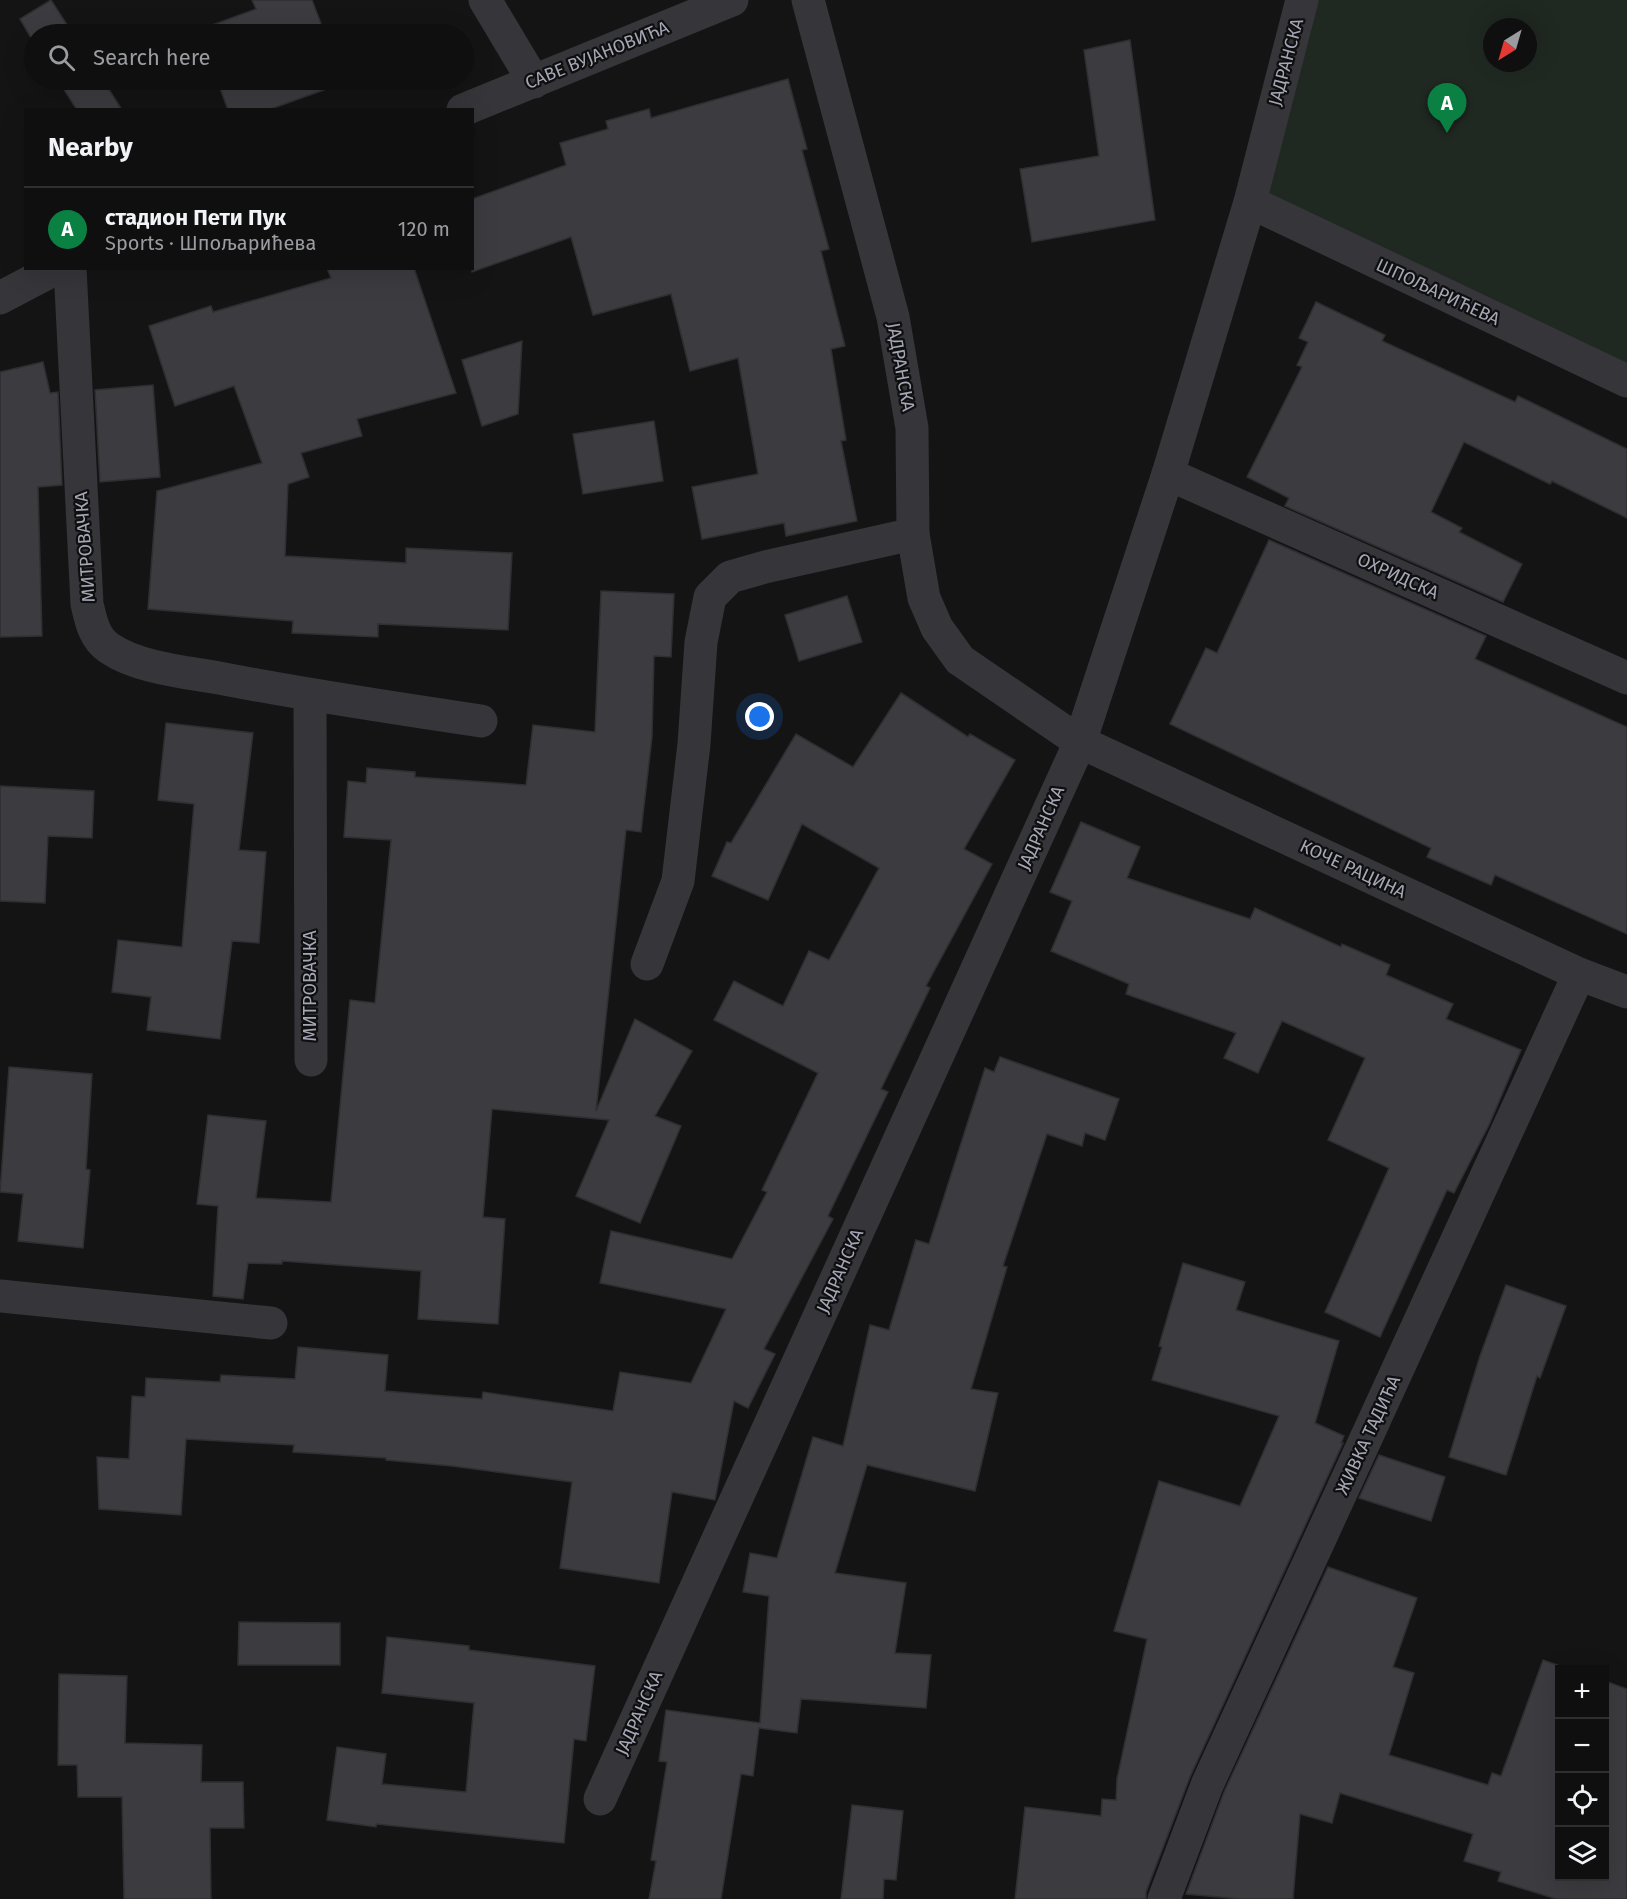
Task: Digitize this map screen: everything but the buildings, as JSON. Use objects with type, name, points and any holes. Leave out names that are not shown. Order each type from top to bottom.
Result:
[{"type":"street","points":[[485,0],[534,82]]},
{"type":"street","name":"САВЕ ВУЈАНОВИЋА","points":[[468,108],[732,0]]},
{"type":"street","name":"ЈАДРАНСКА","points":[[808,0],[893,317],[912,428],[913,534],[924,598],[938,628],[960,660],[1080,742]]},
{"type":"street","name":"ЈАДРАНСКА","points":[[600,1799],[1080,742],[1168,474],[1250,202],[1302,0]]},
{"type":"street","name":"ШПОЉАРИЋЕВА","points":[[1250,202],[1627,381]]},
{"type":"street","points":[[0,298],[53,270]]},
{"type":"street","name":"МИТРОВАЧКА","points":[[70,270],[87,604],[94,631],[107,647],[122,656],[155,666],[309,696],[481,722]]},
{"type":"street","name":"ОХРИДСКА","points":[[1168,474],[1627,678]]},
{"type":"street","points":[[647,964],[678,881],[694,744],[701,642],[710,597],[730,577],[913,534]]},
{"type":"street","name":"МИТРОВАЧКА","points":[[309,696],[311,1060]]},
{"type":"street","name":"КОЧЕ РАЦИНА","points":[[1080,742],[1579,974],[1627,992]]},
{"type":"street","name":"ЖИВКА ТАДИЋА","points":[[1164,1899],[1207,1785],[1579,974]]},
{"type":"street","points":[[0,1296],[271,1323]]},
{"type":"shaded area","points":[[1302,0],[1627,0],[1627,381],[1250,202]]},
{"type":"place","name":"стадион Пети Пук","points":[[1447,133]]}]
